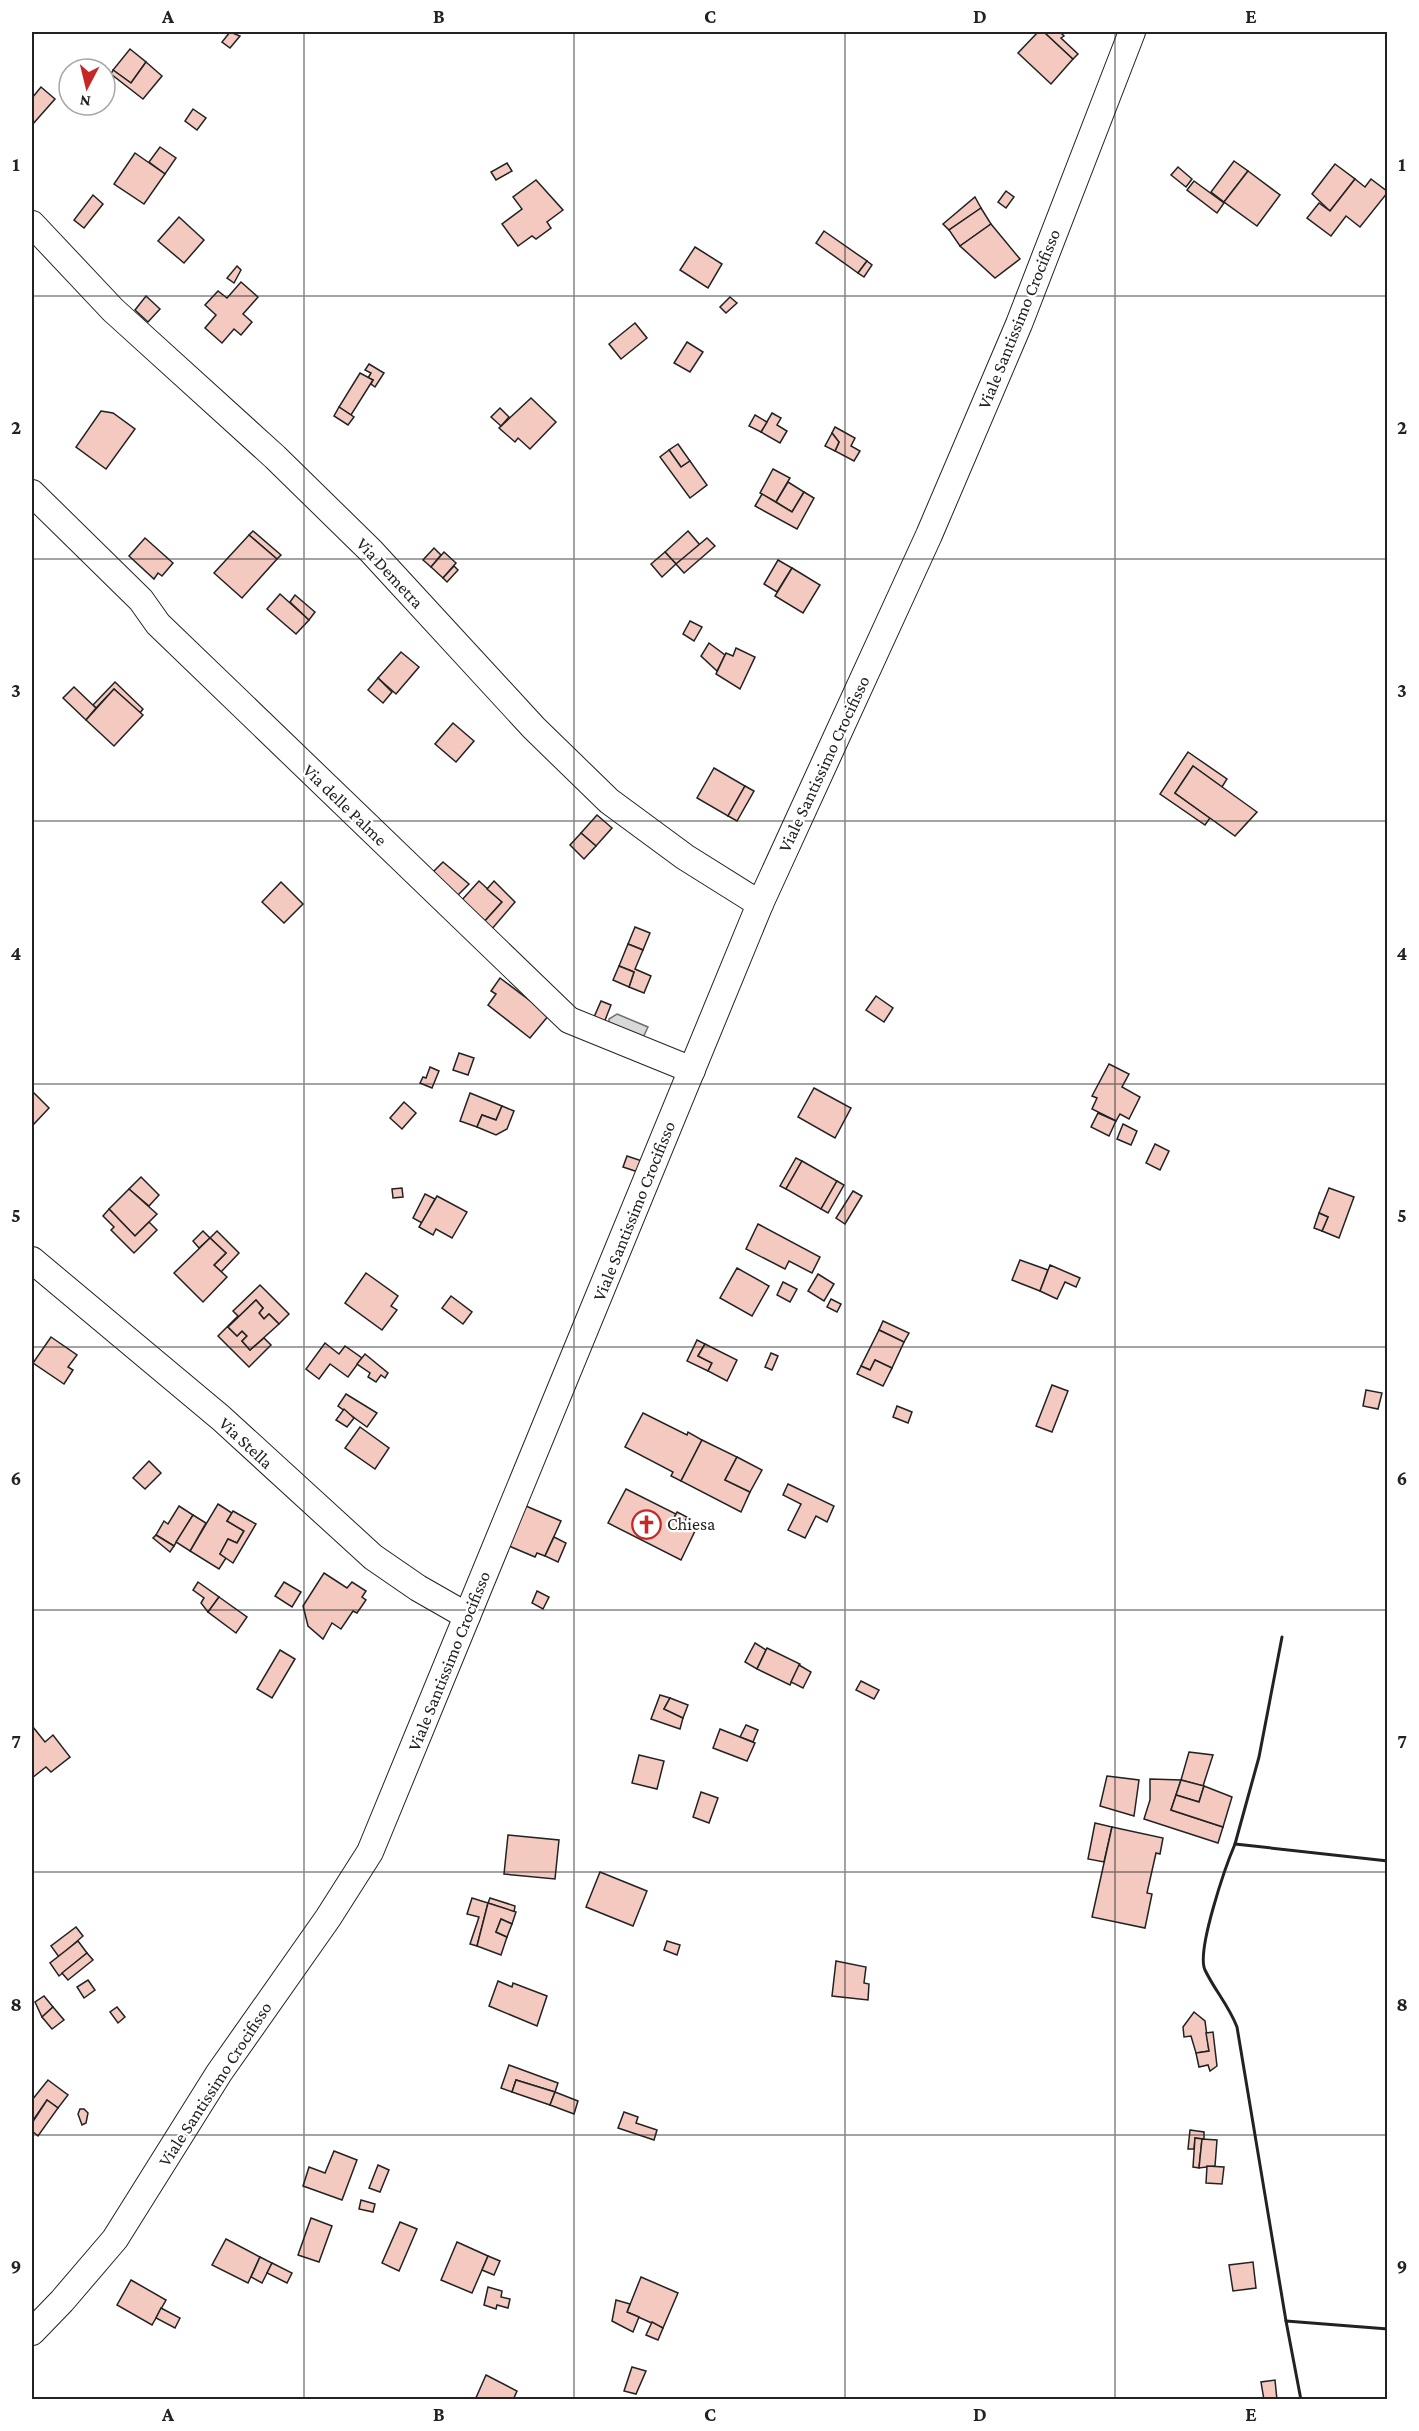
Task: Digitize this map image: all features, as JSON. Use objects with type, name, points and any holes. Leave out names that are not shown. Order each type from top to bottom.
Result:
[{"type":"street","name":"Viale Santissimo Crocifisso","points":[[32,2332],[115,2239],[219,2073],[328,1918],[370,1852],[760,904],[934,524],[1019,324],[1132,32]]},
{"type":"street","name":"Via Demetra","points":[[32,224],[113,310],[275,457],[370,551],[534,728],[609,801],[685,857],[760,904]]},
{"type":"street","name":"Via delle Palme","points":[[32,493],[141,600],[158,624],[569,1020],[692,1070]]},
{"type":"street","name":"Via Stella","points":[[32,1260],[221,1418],[373,1557],[418,1588],[468,1616]]},
{"type":"shaded area","points":[[617,1014],[648,1027],[641,1042],[609,1024],[609,1019]]},
{"type":"building","points":[[230,32],[240,36],[230,48],[222,42]]},
{"type":"building","points":[[1038,32],[1044,32],[1073,59],[1051,84],[1018,53]]},
{"type":"building","points":[[1044,32],[1060,32],[1064,36],[1061,38],[1078,54],[1073,59]]},
{"type":"building","points":[[130,49],[146,62],[131,83],[117,73],[117,65]]},
{"type":"building","points":[[146,62],[162,76],[143,99],[117,79],[117,73],[131,83]]},
{"type":"building","points":[[41,87],[55,99],[32,125],[32,98]]},
{"type":"building","points":[[193,109],[206,118],[197,130],[185,121]]},
{"type":"building","points":[[160,147],[176,158],[165,174],[149,162]]},
{"type":"building","points":[[135,153],[165,174],[144,204],[114,184]]},
{"type":"building","points":[[1234,161],[1248,171],[1224,202],[1211,192]]},
{"type":"building","points":[[507,163],[512,171],[496,180],[491,172]]},
{"type":"building","points":[[1335,164],[1355,179],[1330,211],[1312,194]]},
{"type":"building","points":[[1178,167],[1192,179],[1186,187],[1171,175]]},
{"type":"building","points":[[1248,171],[1280,195],[1257,226],[1224,202]]},
{"type":"building","points":[[1355,179],[1365,187],[1371,179],[1388,192],[1360,227],[1346,216],[1331,236],[1307,218],[1319,203],[1330,211]]},
{"type":"building","points":[[536,180],[563,210],[547,222],[551,228],[536,239],[532,236],[518,246],[502,224],[522,209],[513,197]]},
{"type":"building","points":[[1194,181],[1224,203],[1217,213],[1187,190]]},
{"type":"building","points":[[1006,191],[1014,197],[1006,208],[998,202]]},
{"type":"building","points":[[93,195],[103,204],[84,228],[74,220]]},
{"type":"building","points":[[975,197],[981,208],[949,230],[943,224]]},
{"type":"building","points":[[981,208],[991,224],[960,246],[949,230]]},
{"type":"building","points":[[179,217],[204,240],[184,263],[158,241]]},
{"type":"building","points":[[991,224],[1020,259],[995,278],[960,246]]},
{"type":"building","points":[[824,231],[867,261],[858,273],[816,243]]},
{"type":"building","points":[[695,247],[722,264],[708,288],[680,270]]},
{"type":"building","points":[[867,261],[872,265],[864,277],[858,273]]},
{"type":"building","points":[[237,266],[241,270],[234,283],[227,278]]},
{"type":"building","points":[[241,282],[258,297],[243,314],[252,322],[241,335],[234,329],[222,343],[205,328],[216,315],[205,305],[218,291],[227,298]]},
{"type":"building","points":[[146,296],[160,309],[148,322],[135,310]]},
{"type":"building","points":[[730,297],[737,303],[726,313],[720,307]]},
{"type":"building","points":[[635,323],[647,338],[621,359],[609,344]]},
{"type":"building","points":[[687,342],[703,352],[690,372],[674,363]]},
{"type":"building","points":[[369,364],[384,373],[375,387],[371,384],[373,380],[368,378],[371,373],[365,370]]},
{"type":"building","points":[[360,373],[373,380],[351,415],[339,407]]},
{"type":"building","points":[[531,398],[556,422],[530,449],[518,438],[515,442],[499,428]]},
{"type":"building","points":[[339,407],[354,417],[348,425],[334,416]]},
{"type":"building","points":[[500,408],[509,417],[501,426],[491,417]]},
{"type":"building","points":[[101,411],[113,413],[135,429],[106,469],[76,447]]},
{"type":"building","points":[[772,413],[781,418],[777,425],[787,431],[780,443],[761,432]]},
{"type":"building","points":[[755,415],[767,422],[761,432],[749,426]]},
{"type":"building","points":[[835,427],[855,438],[851,446],[860,451],[854,461],[835,451],[839,442],[832,433]]},
{"type":"building","points":[[832,433],[839,442],[835,451],[825,446]]},
{"type":"building","points":[[678,444],[690,461],[681,467],[669,450]]},
{"type":"building","points":[[669,450],[681,467],[690,461],[707,485],[690,498],[660,457]]},
{"type":"building","points":[[773,469],[790,478],[776,502],[760,493]]},
{"type":"building","points":[[788,482],[804,492],[792,512],[776,502]]},
{"type":"building","points":[[804,492],[814,498],[797,529],[755,506],[762,494],[792,512]]},
{"type":"building","points":[[253,531],[281,555],[277,559],[249,535]]},
{"type":"building","points":[[688,531],[700,545],[676,564],[665,552]]},
{"type":"building","points":[[249,535],[277,559],[242,598],[214,573]]},
{"type":"building","points":[[145,538],[173,563],[162,576],[158,573],[154,579],[129,556]]},
{"type":"building","points":[[707,538],[715,546],[684,573],[676,564]]},
{"type":"building","points":[[434,548],[441,555],[431,567],[423,560]]},
{"type":"building","points":[[444,552],[456,563],[443,578],[431,567]]},
{"type":"building","points":[[665,552],[676,564],[662,577],[651,564]]},
{"type":"building","points":[[778,560],[792,568],[777,592],[764,584]]},
{"type":"building","points":[[454,566],[458,570],[447,582],[443,578]]},
{"type":"building","points":[[792,568],[820,585],[803,613],[775,596]]},
{"type":"building","points":[[280,594],[309,620],[296,634],[267,609]]},
{"type":"building","points":[[295,595],[315,612],[309,620],[290,602]]},
{"type":"building","points":[[690,621],[702,627],[694,641],[683,634]]},
{"type":"building","points":[[709,643],[725,655],[717,671],[701,656]]},
{"type":"building","points":[[736,648],[755,657],[740,689],[716,674],[726,653],[733,656]]},
{"type":"building","points":[[401,652],[419,667],[396,694],[378,678]]},
{"type":"building","points":[[378,678],[392,692],[383,703],[368,690]]},
{"type":"building","points":[[115,682],[143,709],[140,713],[114,689],[96,708],[93,705]]},
{"type":"building","points":[[74,687],[96,708],[86,720],[63,698]]},
{"type":"building","points":[[114,689],[143,715],[114,746],[86,720]]},
{"type":"building","points":[[453,723],[474,741],[456,762],[435,744]]},
{"type":"building","points":[[1188,752],[1227,779],[1222,787],[1193,766],[1175,793],[1210,818],[1205,825],[1160,794]]},
{"type":"building","points":[[1193,766],[1257,812],[1235,836],[1175,793]]},
{"type":"building","points":[[714,768],[745,786],[728,816],[697,798]]},
{"type":"building","points":[[745,786],[754,791],[737,821],[728,816]]},
{"type":"building","points":[[597,815],[612,828],[596,846],[581,833]]},
{"type":"building","points":[[581,833],[596,846],[584,859],[570,845]]},
{"type":"building","points":[[443,862],[469,884],[457,896],[433,872]]},
{"type":"building","points":[[479,881],[502,902],[483,923],[461,901]]},
{"type":"building","points":[[494,881],[515,902],[491,930],[483,923],[502,902],[487,889]]},
{"type":"building","points":[[281,882],[303,904],[284,923],[262,902]]},
{"type":"building","points":[[635,927],[650,933],[643,950],[628,944]]},
{"type":"building","points":[[628,944],[643,950],[635,969],[651,976],[644,993],[629,987],[634,972],[619,966]]},
{"type":"building","points":[[619,966],[634,972],[629,987],[613,980]]},
{"type":"building","points":[[500,978],[549,1015],[530,1038],[488,1005],[496,994],[491,991]]},
{"type":"building","points":[[876,996],[893,1008],[884,1022],[866,1010]]},
{"type":"building","points":[[601,1001],[611,1005],[602,1028],[591,1024]]},
{"type":"building","points":[[459,1053],[474,1058],[468,1075],[453,1070]]},
{"type":"building","points":[[1109,1064],[1129,1074],[1122,1087],[1140,1097],[1129,1119],[1120,1114],[1116,1121],[1092,1109],[1097,1098],[1092,1096]]},
{"type":"building","points":[[430,1067],[439,1071],[432,1088],[420,1083],[423,1077],[426,1078]]},
{"type":"building","points":[[814,1088],[851,1108],[835,1138],[798,1117]]},
{"type":"building","points":[[32,1091],[49,1108],[32,1126]]},
{"type":"building","points":[[470,1093],[502,1106],[496,1120],[482,1115],[477,1127],[460,1121]]},
{"type":"building","points":[[404,1102],[416,1113],[402,1129],[390,1118]]},
{"type":"building","points":[[502,1106],[514,1111],[507,1129],[496,1135],[477,1127],[482,1115],[496,1120]]},
{"type":"building","points":[[1098,1113],[1116,1121],[1109,1136],[1091,1127]]},
{"type":"building","points":[[1123,1124],[1137,1131],[1131,1145],[1117,1139]]},
{"type":"building","points":[[1155,1144],[1169,1151],[1160,1170],[1146,1163]]},
{"type":"building","points":[[627,1156],[642,1161],[638,1172],[623,1167]]},
{"type":"building","points":[[796,1158],[802,1161],[786,1189],[780,1186]]},
{"type":"building","points":[[802,1161],[837,1181],[821,1209],[786,1189]]},
{"type":"building","points":[[141,1177],[159,1195],[149,1206],[129,1189]]},
{"type":"building","points":[[837,1181],[844,1185],[828,1213],[821,1209]]},
{"type":"building","points":[[402,1188],[403,1197],[393,1198],[392,1189]]},
{"type":"building","points":[[1329,1188],[1354,1197],[1339,1238],[1322,1231],[1328,1217],[1319,1213]]},
{"type":"building","points":[[129,1189],[157,1214],[135,1236],[109,1209]]},
{"type":"building","points":[[853,1191],[862,1196],[845,1224],[836,1218]]},
{"type":"building","points":[[425,1194],[435,1199],[422,1223],[413,1218]]},
{"type":"building","points":[[437,1196],[467,1212],[452,1238],[436,1229],[433,1235],[419,1227]]},
{"type":"building","points":[[109,1209],[135,1236],[149,1222],[157,1230],[134,1253],[111,1230],[114,1227],[103,1216]]},
{"type":"building","points":[[1319,1213],[1328,1217],[1322,1231],[1314,1228]]},
{"type":"building","points":[[758,1224],[820,1257],[812,1273],[789,1261],[785,1269],[746,1249]]},
{"type":"building","points":[[203,1231],[210,1238],[199,1248],[193,1241]]},
{"type":"building","points":[[217,1231],[239,1253],[221,1272],[214,1265],[226,1253],[210,1238]]},
{"type":"building","points":[[210,1238],[226,1253],[214,1265],[227,1277],[203,1302],[174,1273]]},
{"type":"building","points":[[1020,1260],[1048,1270],[1040,1291],[1012,1280]]},
{"type":"building","points":[[1050,1265],[1080,1278],[1076,1287],[1065,1282],[1057,1299],[1040,1291]]},
{"type":"building","points":[[737,1268],[769,1286],[752,1316],[720,1298]]},
{"type":"building","points":[[366,1273],[398,1296],[391,1306],[397,1310],[382,1330],[345,1303]]},
{"type":"building","points":[[818,1274],[834,1284],[824,1301],[808,1291]]},
{"type":"building","points":[[783,1282],[797,1289],[790,1302],[777,1295]]},
{"type":"building","points":[[260,1285],[289,1314],[279,1324],[269,1314],[264,1319],[259,1313],[263,1308],[256,1300],[228,1327],[237,1336],[242,1331],[247,1336],[242,1341],[250,1350],[264,1338],[271,1345],[249,1367],[218,1336],[238,1316],[233,1311]]},
{"type":"building","points":[[451,1296],[472,1312],[463,1324],[442,1308]]},
{"type":"building","points":[[831,1299],[841,1304],[837,1312],[827,1307]]},
{"type":"building","points":[[256,1300],[263,1308],[259,1313],[264,1319],[269,1314],[279,1324],[250,1350],[242,1341],[247,1336],[242,1331],[237,1336],[228,1327]]},
{"type":"building","points":[[883,1321],[909,1333],[904,1342],[879,1330]]},
{"type":"building","points":[[879,1330],[904,1342],[892,1368],[875,1360],[870,1370],[861,1366]]},
{"type":"building","points":[[51,1337],[77,1355],[68,1367],[73,1370],[64,1384],[33,1363]]},
{"type":"building","points":[[697,1340],[705,1344],[698,1356],[712,1363],[708,1371],[687,1361]]},
{"type":"building","points":[[325,1343],[339,1354],[345,1346],[362,1358],[348,1377],[330,1364],[319,1379],[306,1369]]},
{"type":"building","points":[[705,1344],[737,1360],[727,1381],[708,1371],[712,1363],[698,1356]]},
{"type":"building","points":[[771,1353],[778,1356],[772,1370],[765,1367]]},
{"type":"building","points":[[365,1354],[388,1373],[385,1378],[381,1375],[376,1382],[368,1377],[370,1373],[357,1364]]},
{"type":"building","points":[[875,1360],[892,1368],[883,1386],[857,1374],[861,1366],[870,1370]]},
{"type":"building","points":[[1052,1385],[1068,1391],[1052,1432],[1036,1426]]},
{"type":"building","points":[[1366,1390],[1382,1393],[1378,1409],[1363,1406]]},
{"type":"building","points":[[346,1394],[377,1413],[367,1427],[338,1406]]},
{"type":"building","points":[[897,1406],[912,1412],[908,1423],[893,1417]]},
{"type":"building","points":[[344,1409],[354,1418],[347,1427],[336,1420]]},
{"type":"building","points":[[643,1413],[702,1440],[681,1481],[671,1476],[673,1472],[625,1447]]},
{"type":"building","points":[[360,1427],[389,1448],[375,1469],[345,1448]]},
{"type":"building","points":[[702,1440],[737,1457],[725,1480],[750,1492],[741,1512],[681,1481]]},
{"type":"building","points":[[737,1457],[762,1470],[750,1492],[725,1480]]},
{"type":"building","points":[[149,1461],[161,1473],[145,1489],[133,1478]]},
{"type":"building","points":[[788,1484],[834,1506],[827,1522],[816,1516],[805,1538],[788,1530],[801,1504],[783,1495]]},
{"type":"building","name":"Chiesa","points":[[626,1489],[676,1514],[673,1520],[695,1531],[681,1560],[608,1523]]},
{"type":"building","points":[[218,1504],[232,1513],[227,1521],[244,1531],[237,1543],[228,1539],[220,1554],[226,1558],[219,1569],[190,1551]]},
{"type":"building","points":[[179,1506],[193,1515],[174,1546],[156,1535],[164,1521],[168,1524]]},
{"type":"building","points":[[526,1506],[561,1521],[545,1556],[537,1553],[535,1557],[509,1546]]},
{"type":"building","points":[[233,1511],[256,1524],[233,1563],[220,1554],[228,1539],[237,1543],[244,1531],[227,1521]]},
{"type":"building","points":[[677,1512],[687,1517],[683,1525],[673,1520]]},
{"type":"building","points":[[193,1515],[206,1523],[190,1551],[176,1542]]},
{"type":"building","points":[[156,1535],[174,1546],[170,1552],[153,1538]]},
{"type":"building","points":[[554,1537],[566,1543],[558,1562],[545,1556]]},
{"type":"building","points":[[324,1573],[347,1588],[352,1582],[366,1591],[362,1597],[366,1600],[357,1613],[353,1611],[341,1629],[332,1623],[323,1639],[308,1626],[303,1606]]},
{"type":"building","points":[[198,1582],[219,1597],[208,1612],[201,1603],[204,1598],[193,1590]]},
{"type":"building","points":[[284,1582],[301,1592],[292,1607],[275,1596]]},
{"type":"building","points":[[537,1591],[549,1597],[543,1609],[532,1603]]},
{"type":"building","points":[[219,1597],[247,1617],[236,1633],[208,1612]]},
{"type":"building","points":[[755,1643],[766,1650],[757,1669],[745,1662]]},
{"type":"building","points":[[767,1648],[800,1664],[790,1685],[757,1669]]},
{"type":"building","points":[[280,1650],[295,1659],[272,1698],[257,1689]]},
{"type":"building","points":[[799,1665],[811,1672],[803,1688],[791,1682]]},
{"type":"building","points":[[861,1681],[879,1690],[874,1699],[856,1690]]},
{"type":"building","points":[[660,1695],[670,1698],[664,1709],[683,1718],[680,1729],[651,1719]]},
{"type":"building","points":[[670,1698],[688,1705],[683,1718],[664,1709]]},
{"type":"building","points":[[746,1725],[758,1730],[753,1742],[740,1737]]},
{"type":"building","points":[[33,1727],[45,1742],[53,1735],[70,1757],[51,1772],[46,1767],[32,1778]]},
{"type":"building","points":[[720,1729],[755,1743],[747,1761],[713,1748]]},
{"type":"building","points":[[1189,1752],[1213,1755],[1203,1786],[1181,1780]]},
{"type":"building","points":[[639,1755],[664,1761],[657,1789],[632,1783]]},
{"type":"building","points":[[1107,1776],[1139,1780],[1134,1816],[1100,1806]]},
{"type":"building","points":[[1150,1779],[1181,1780],[1171,1810],[1223,1827],[1218,1843],[1144,1819],[1150,1800]]},
{"type":"building","points":[[1181,1780],[1204,1786],[1199,1802],[1176,1795]]},
{"type":"building","points":[[1204,1786],[1232,1797],[1223,1827],[1171,1810],[1176,1795],[1199,1802]]},
{"type":"building","points":[[701,1792],[718,1798],[709,1823],[693,1817]]},
{"type":"building","points":[[1095,1823],[1112,1827],[1104,1862],[1088,1859]]},
{"type":"building","points":[[1112,1827],[1163,1838],[1160,1854],[1156,1853],[1147,1893],[1152,1894],[1145,1928],[1092,1917]]},
{"type":"building","points":[[508,1835],[559,1840],[555,1879],[504,1874]]},
{"type":"building","points":[[600,1872],[647,1891],[633,1926],[586,1907]]},
{"type":"building","points":[[472,1898],[488,1903],[477,1946],[470,1944],[479,1917],[467,1914]]},
{"type":"building","points":[[490,1898],[515,1906],[514,1912],[488,1903]]},
{"type":"building","points":[[488,1903],[516,1912],[512,1924],[501,1919],[496,1932],[507,1937],[501,1955],[477,1946]]},
{"type":"building","points":[[501,1919],[512,1924],[507,1937],[496,1932]]},
{"type":"building","points":[[76,1927],[83,1936],[59,1957],[51,1946]]},
{"type":"building","points":[[78,1941],[87,1953],[59,1976],[50,1963]]},
{"type":"building","points":[[667,1941],[680,1945],[677,1955],[664,1950]]},
{"type":"building","points":[[87,1953],[93,1960],[68,1980],[62,1973]]},
{"type":"building","points":[[836,1961],[866,1967],[864,1983],[869,1984],[868,2000],[832,1996]]},
{"type":"building","points":[[88,1980],[95,1990],[84,1998],[77,1987]]},
{"type":"building","points":[[498,1981],[512,1987],[513,1983],[547,1996],[537,2026],[489,2006]]},
{"type":"building","points":[[44,1996],[53,2007],[42,2017],[35,2002]]},
{"type":"building","points":[[53,2007],[64,2020],[52,2029],[42,2017]]},
{"type":"building","points":[[117,2007],[125,2017],[118,2023],[110,2012]]},
{"type":"building","points":[[1194,2012],[1205,2021],[1209,2051],[1196,2053],[1191,2036],[1184,2037],[1183,2027]]},
{"type":"building","points":[[1213,2032],[1217,2066],[1210,2071],[1208,2065],[1199,2067],[1196,2053],[1209,2051],[1206,2033]]},
{"type":"building","points":[[509,2065],[558,2083],[555,2092],[516,2080],[512,2092],[501,2088]]},
{"type":"building","points":[[48,2080],[68,2095],[58,2108],[47,2100],[34,2119],[32,2100]]},
{"type":"building","points":[[516,2080],[555,2092],[550,2105],[512,2092]]},
{"type":"building","points":[[555,2092],[578,2101],[574,2114],[550,2105]]},
{"type":"building","points":[[47,2100],[58,2108],[38,2136],[32,2131],[32,2123]]},
{"type":"building","points":[[80,2109],[88,2113],[86,2123],[82,2125],[78,2114]]},
{"type":"building","points":[[624,2112],[638,2117],[636,2123],[657,2130],[654,2140],[618,2128]]},
{"type":"building","points":[[1190,2130],[1204,2132],[1204,2139],[1195,2138],[1194,2149],[1188,2149]]},
{"type":"building","points":[[1195,2138],[1202,2139],[1199,2168],[1193,2167]]},
{"type":"building","points":[[1202,2139],[1217,2140],[1215,2166],[1199,2168]]},
{"type":"building","points":[[334,2151],[357,2160],[342,2200],[303,2186],[309,2167],[325,2173]]},
{"type":"building","points":[[378,2165],[389,2170],[380,2192],[369,2188]]},
{"type":"building","points":[[1207,2166],[1224,2167],[1222,2184],[1206,2183]]},
{"type":"building","points":[[361,2200],[375,2204],[373,2212],[359,2209]]},
{"type":"building","points":[[311,2218],[332,2226],[319,2262],[298,2255]]},
{"type":"building","points":[[400,2222],[417,2229],[399,2271],[382,2263]]},
{"type":"building","points":[[226,2239],[260,2257],[248,2283],[212,2265]]},
{"type":"building","points":[[457,2242],[488,2256],[472,2293],[441,2280]]},
{"type":"building","points":[[488,2256],[500,2261],[494,2275],[482,2270]]},
{"type":"building","points":[[260,2257],[272,2263],[262,2283],[251,2277]]},
{"type":"building","points":[[1253,2262],[1256,2288],[1233,2291],[1229,2265]]},
{"type":"building","points":[[272,2263],[292,2273],[287,2283],[267,2273]]},
{"type":"building","points":[[641,2277],[678,2293],[663,2328],[627,2312]]},
{"type":"building","points":[[131,2280],[166,2300],[152,2325],[117,2305]]},
{"type":"building","points":[[488,2287],[502,2291],[501,2297],[510,2299],[508,2308],[497,2305],[496,2309],[484,2305]]},
{"type":"building","points":[[616,2300],[630,2304],[627,2312],[639,2317],[633,2332],[612,2321]]},
{"type":"building","points":[[161,2308],[180,2318],[175,2328],[156,2318]]},
{"type":"building","points":[[652,2322],[663,2328],[658,2340],[646,2335]]},
{"type":"building","points":[[632,2367],[646,2371],[636,2394],[624,2391]]},
{"type":"building","points":[[486,2375],[517,2391],[513,2400],[475,2400]]},
{"type":"building","points":[[1275,2380],[1277,2400],[1264,2400],[1261,2382]]},
{"type":"wall","points":[[1235,1844],[1259,1757],[1282,1637]]},
{"type":"wall","points":[[1286,2321],[1237,2027],[1205,1970],[1203,1960],[1208,1927],[1235,1844],[1388,1861]]},
{"type":"wall","points":[[1301,2400],[1286,2321],[1388,2329]]},
{"type":"place","name":"Chiesa","points":[[646,1524]]}]
